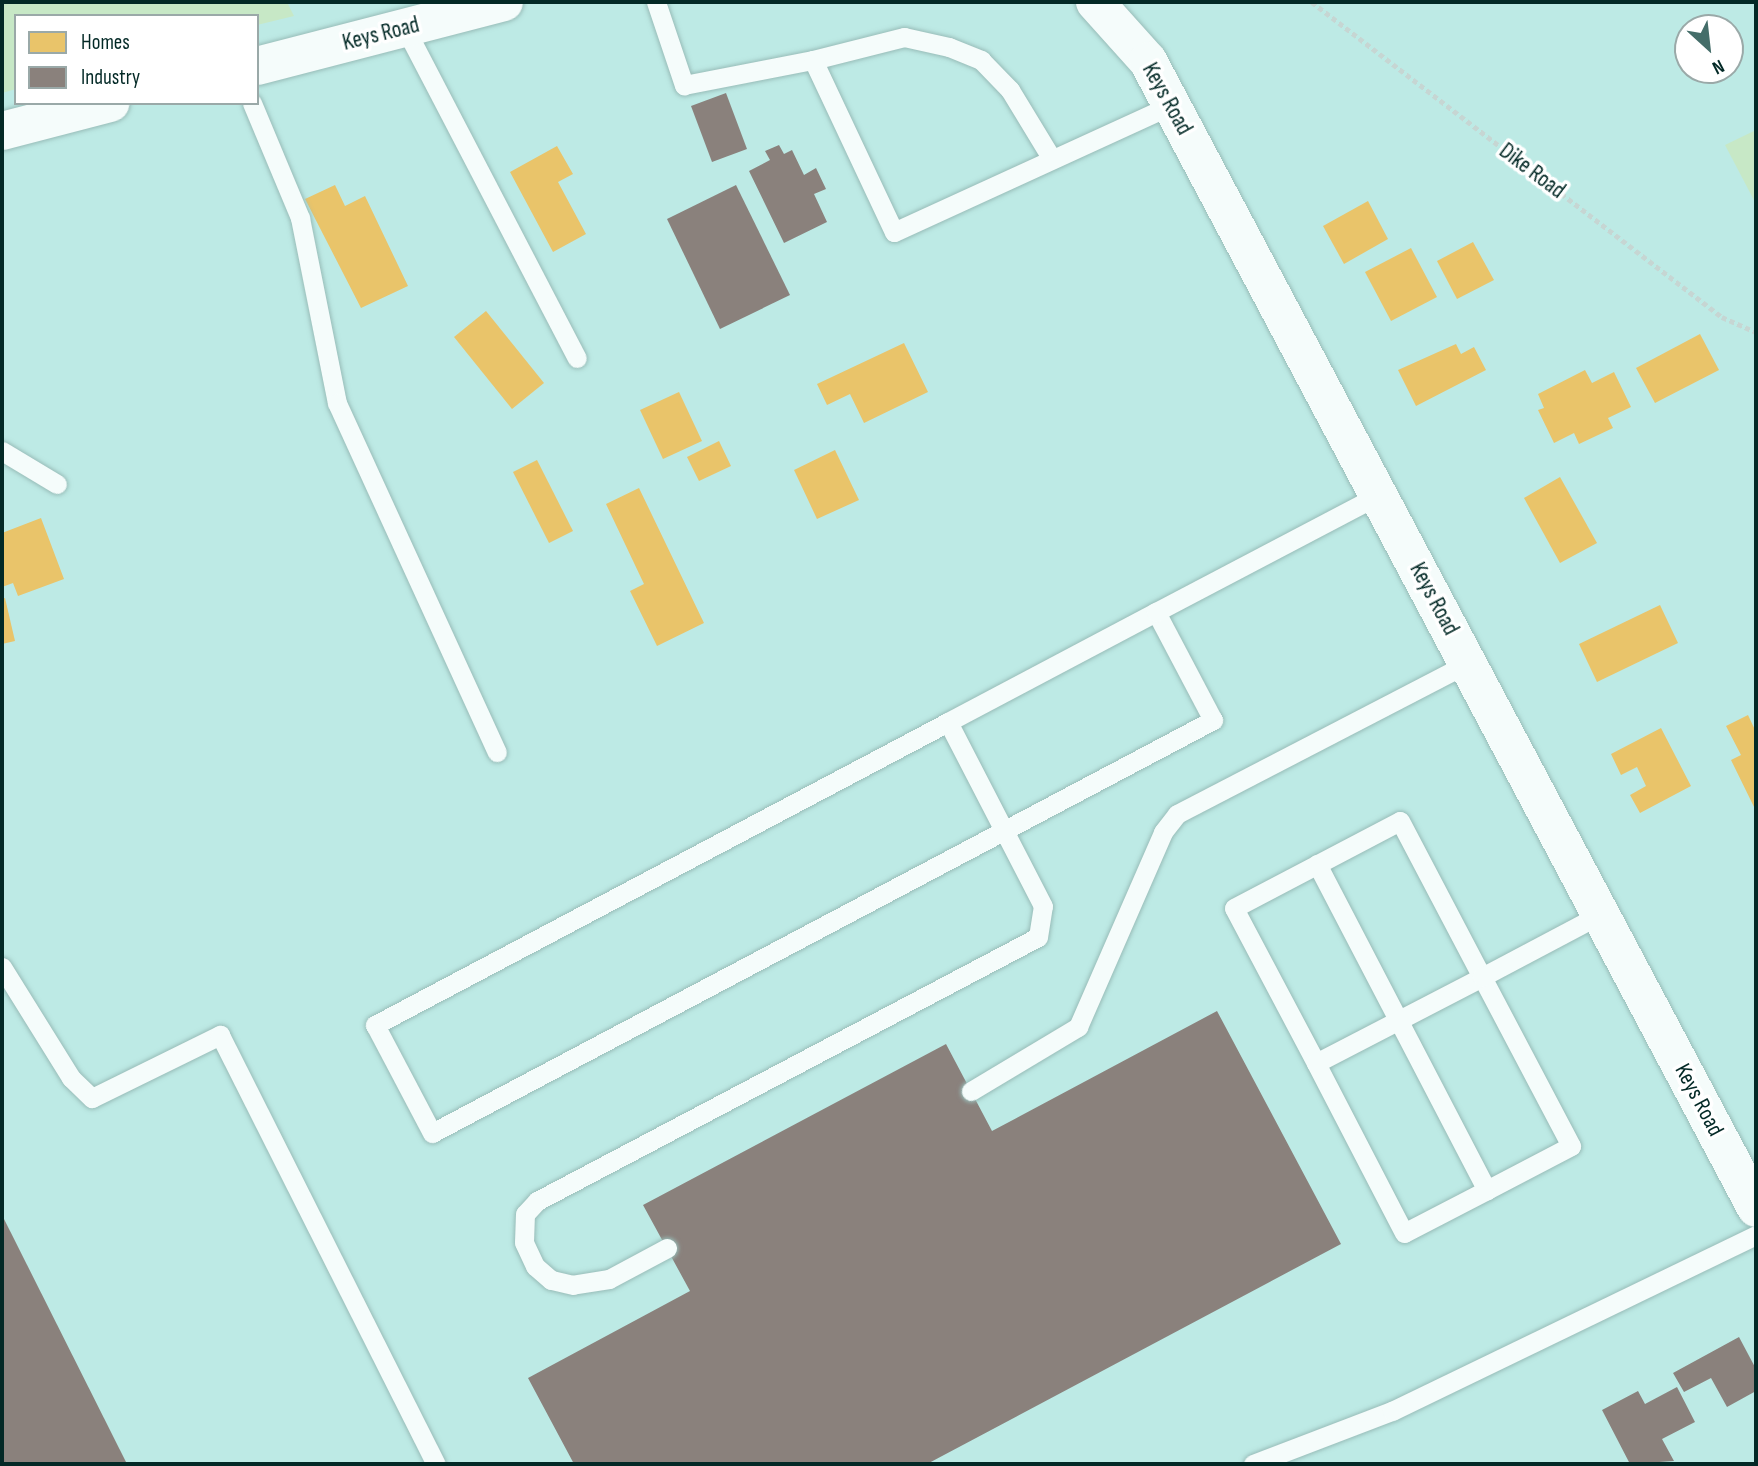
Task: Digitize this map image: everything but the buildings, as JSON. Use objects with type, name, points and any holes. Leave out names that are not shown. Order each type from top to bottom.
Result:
[{"type":"street","name":"Keys Road","points":[[259,65],[504,2]]},
{"type":"street","name":"Keys Road","points":[[1096,2],[1148,61],[1601,914],[1755,1211]]},
{"type":"street","points":[[2,131],[102,105]]},
{"type":"lane","points":[[656,2],[684,85],[813,60],[904,37],[949,47],[981,60],[1010,89],[1052,159]]},
{"type":"lane","points":[[405,28],[577,358]]},
{"type":"lane","points":[[813,60],[894,232],[1171,105]]},
{"type":"lane","points":[[253,105],[300,218],[337,403],[497,752]]},
{"type":"lane","points":[[2,451],[57,484]]},
{"type":"lane","points":[[1156,612],[1213,720],[432,1133],[375,1025],[1156,612],[1379,495]]},
{"type":"lane","points":[[971,1091],[1078,1027],[1163,832],[1177,814],[1468,663]]},
{"type":"lane","points":[[667,1248],[609,1279],[573,1285],[551,1280],[535,1266],[524,1242],[525,1214],[537,1201],[1038,937],[1043,906],[948,722]]},
{"type":"lane","points":[[1400,821],[1482,977],[1571,1146],[1404,1233],[1234,908],[1400,821]]},
{"type":"lane","points":[[1317,864],[1487,1190]]},
{"type":"lane","points":[[1316,1063],[1601,914]]},
{"type":"lane","points":[[2,967],[71,1078],[92,1098],[220,1035],[436,1464]]},
{"type":"lane","points":[[1252,1464],[1392,1411],[1755,1211]]},
{"type":"path","name":"Dike Road","points":[[1312,2],[1722,317],[1756,332]]},
{"type":"green space","points":[[2,2],[287,2],[294,16],[259,25],[259,14],[14,14],[14,90],[2,93]]},
{"type":"green space","points":[[1756,130],[1756,204],[1725,145]]}]
